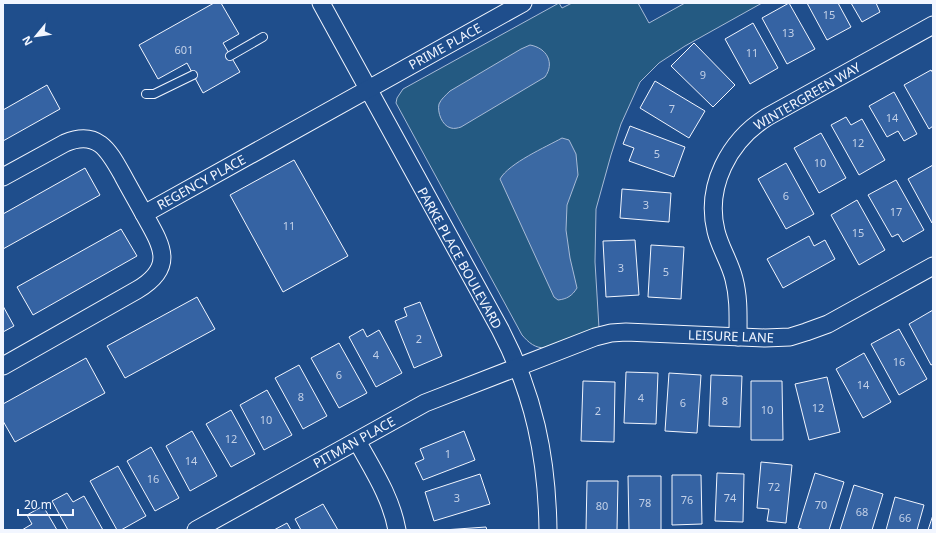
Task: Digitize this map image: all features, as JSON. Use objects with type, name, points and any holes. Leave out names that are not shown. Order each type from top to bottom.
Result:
[{"type":"street","name":"PARKE PLACE BOULEVARD","points":[[320,3],[500,329],[518,367],[526,387],[542,457],[546,487],[548,530]]},
{"type":"street","name":"PRIME PLACE","points":[[368,90],[523,3]]},
{"type":"street","name":"WINTERGREEN WAY","points":[[738,337],[738,304],[736,286],[732,269],[716,232],[714,211],[717,183],[720,173],[733,147],[750,128],[767,116],[933,25]]},
{"type":"street","name":"REGENCY PLACE","points":[[3,366],[141,288],[156,276],[162,261],[160,246],[158,239],[144,214],[368,90]]},
{"type":"street","points":[[3,177],[65,142],[82,138],[90,139],[99,143],[110,153],[144,214]]},
{"type":"street","name":"LEISURE LANE","points":[[518,367],[595,337],[611,333],[634,332],[783,338],[813,330],[835,320],[933,266]]},
{"type":"street","name":"PITMAN PLACE","points":[[196,530],[425,403],[518,367]]},
{"type":"street","points":[[357,441],[386,493],[392,508],[397,530]]},
{"type":"lane","points":[[230,56],[263,37]]},
{"type":"lane","points":[[146,94],[154,94],[193,76]]},
{"type":"shaded area","points":[[559,3],[562,8],[572,3],[638,3],[649,23],[685,3],[762,3],[685,46],[659,63],[640,82],[621,124],[596,209],[595,262],[599,328],[545,348],[532,344],[522,335],[396,103],[397,98],[403,89]]},
{"type":"shaded area","points":[[530,45],[541,49],[548,57],[549,67],[545,77],[461,127],[452,128],[445,125],[440,115],[439,104],[450,91]]},
{"type":"shaded area","points":[[562,138],[569,140],[576,154],[578,175],[567,205],[566,230],[570,258],[577,288],[569,297],[558,300],[554,297],[500,179],[519,161]]},
{"type":"building","points":[[214,3],[221,3],[239,34],[223,43],[240,72],[203,93],[187,63],[158,79],[139,45]]},
{"type":"building","points":[[789,3],[815,49],[787,64],[762,18]]},
{"type":"building","points":[[807,3],[838,3],[851,27],[827,40]]},
{"type":"building","points":[[851,3],[876,3],[880,12],[862,22]]},
{"type":"building","points":[[753,23],[778,68],[750,84],[725,39]]},
{"type":"building","points":[[694,43],[735,85],[713,107],[671,66]]},
{"type":"building","points":[[931,70],[933,73],[933,126],[929,129],[904,85]]},
{"type":"building","points":[[655,81],[705,111],[689,138],[640,108]]},
{"type":"building","points":[[47,85],[60,109],[3,141],[3,110]]},
{"type":"building","points":[[894,92],[917,134],[904,141],[898,131],[887,137],[869,106]]},
{"type":"building","points":[[846,117],[851,125],[862,119],[885,160],[859,175],[831,125]]},
{"type":"building","points":[[630,126],[685,147],[674,177],[629,161],[634,148],[623,144]]},
{"type":"building","points":[[821,133],[846,178],[819,193],[794,148]]},
{"type":"building","points":[[294,160],[348,256],[283,292],[230,195]]},
{"type":"building","points":[[786,163],[814,214],[786,229],[758,179]]},
{"type":"building","points":[[933,165],[933,222],[932,223],[908,179]]},
{"type":"building","points":[[85,168],[100,195],[3,249],[3,214]]},
{"type":"building","points":[[896,180],[924,230],[903,242],[898,234],[892,237],[868,195]]},
{"type":"building","points":[[622,189],[671,193],[669,222],[620,218]]},
{"type":"building","points":[[857,200],[885,250],[859,265],[831,215]]},
{"type":"building","points":[[121,229],[137,256],[33,315],[17,287]]},
{"type":"building","points":[[809,236],[814,246],[825,240],[835,259],[783,288],[767,259]]},
{"type":"building","points":[[635,240],[639,295],[606,297],[603,241]]},
{"type":"building","points":[[651,245],[684,247],[681,299],[648,297]]},
{"type":"building","points":[[197,297],[215,329],[125,378],[107,346]]},
{"type":"building","points":[[420,302],[442,356],[414,368],[395,321],[407,316],[404,308]]},
{"type":"building","points":[[3,306],[14,326],[3,332]]},
{"type":"building","points":[[933,310],[933,364],[931,365],[909,324]]},
{"type":"building","points":[[363,329],[367,337],[379,330],[402,373],[376,387],[349,337]]},
{"type":"building","points":[[899,329],[927,379],[899,395],[871,344]]},
{"type":"building","points":[[339,343],[367,393],[339,408],[311,358]]},
{"type":"building","points":[[864,353],[891,402],[863,418],[836,369]]},
{"type":"building","points":[[86,358],[105,393],[15,442],[3,421],[3,404]]},
{"type":"building","points":[[299,365],[327,416],[303,429],[275,378]]},
{"type":"building","points":[[626,372],[658,373],[656,424],[624,423]]},
{"type":"building","points":[[669,373],[701,375],[697,433],[665,431]]},
{"type":"building","points":[[711,375],[742,376],[740,427],[709,426]]},
{"type":"building","points":[[827,377],[840,432],[809,440],[795,384]]},
{"type":"building","points":[[583,381],[615,382],[614,442],[581,441]]},
{"type":"building","points":[[751,381],[782,381],[783,440],[751,440]]},
{"type":"building","points":[[267,390],[292,435],[264,450],[240,405]]},
{"type":"building","points":[[231,410],[255,454],[231,467],[206,424]]},
{"type":"building","points":[[192,431],[217,476],[190,491],[166,446]]},
{"type":"building","points":[[464,431],[475,460],[423,480],[415,463],[424,459],[420,449]]},
{"type":"building","points":[[151,447],[179,498],[155,511],[127,461]]},
{"type":"building","points":[[761,462],[792,465],[786,523],[767,521],[769,509],[757,508]]},
{"type":"building","points":[[118,466],[146,516],[121,530],[117,530],[90,481]]},
{"type":"building","points":[[717,473],[744,474],[743,522],[715,521]]},
{"type":"building","points":[[815,473],[844,482],[829,530],[804,530],[798,528]]},
{"type":"building","points":[[480,474],[490,504],[434,521],[425,492]]},
{"type":"building","points":[[672,475],[701,475],[702,524],[672,525]]},
{"type":"building","points":[[628,476],[661,476],[661,530],[629,530]]},
{"type":"building","points":[[587,481],[618,481],[617,530],[586,530]]},
{"type":"building","points":[[854,485],[883,494],[872,530],[840,530]]},
{"type":"building","points":[[67,493],[73,502],[84,496],[103,530],[68,530],[52,501]]},
{"type":"building","points":[[895,497],[924,505],[917,530],[886,530]]},
{"type":"building","points":[[323,504],[338,530],[301,530],[295,519]]},
{"type":"building","points":[[43,506],[57,530],[22,530],[32,524],[27,515]]},
{"type":"building","points":[[933,515],[933,530],[928,530]]},
{"type":"building","points":[[287,523],[291,530],[274,530]]},
{"type":"building","points":[[486,527],[487,530],[443,530]]}]
